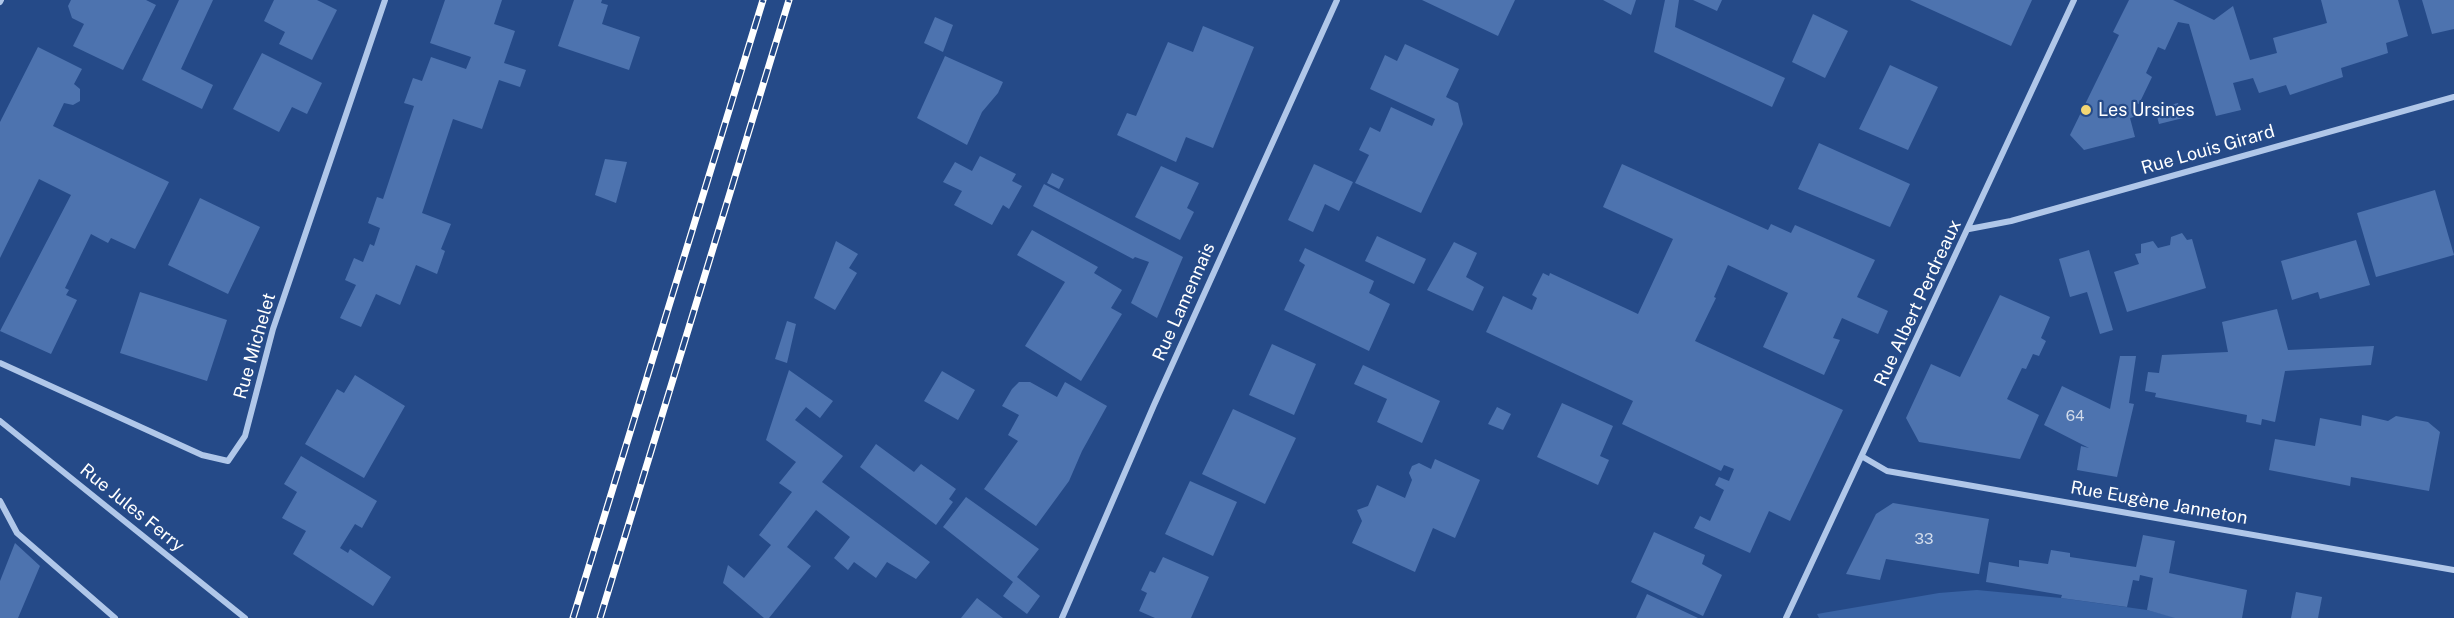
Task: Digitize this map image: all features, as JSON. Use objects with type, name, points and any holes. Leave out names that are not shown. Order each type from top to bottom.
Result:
[{"type":"street","name":"Rue Michelet","points":[[0,363],[202,455],[228,461],[245,436],[273,328],[385,0]]},
{"type":"street","name":"Rue Lamennais","points":[[1062,618],[1154,405],[1337,0]]},
{"type":"street","name":"Rue Albert Perdreaux","points":[[1786,618],[2074,0]]},
{"type":"street","name":"Rue Louis Girard","points":[[1969,229],[2011,221],[2454,97]]},
{"type":"street","name":"Rue Jules Ferry","points":[[0,421],[245,618]]},
{"type":"street","name":"Rue Eugène Janneton","points":[[1863,456],[1887,471],[2454,570]]},
{"type":"street","points":[[0,501],[17,533],[115,618]]},
{"type":"shaded area","points":[[1977,590],[2061,598],[2147,610],[2178,618],[1819,618],[1817,614],[1939,593]]},
{"type":"building","points":[[71,0],[146,0],[156,5],[123,70],[73,46],[84,24],[72,18],[68,6]]},
{"type":"building","points":[[179,0],[213,0],[181,69],[213,85],[202,109],[142,80]]},
{"type":"building","points":[[274,0],[317,0],[337,10],[312,60],[279,44],[285,32],[264,21]]},
{"type":"building","points":[[445,0],[502,0],[494,24],[515,31],[504,63],[526,70],[520,87],[499,80],[482,129],[453,119],[422,213],[451,224],[441,249],[445,251],[437,274],[416,265],[400,305],[376,294],[361,327],[340,318],[356,285],[345,280],[354,258],[363,262],[370,244],[374,246],[380,228],[368,223],[377,197],[383,199],[414,106],[404,103],[413,78],[422,81],[431,57],[466,69],[471,57],[430,43]]},
{"type":"building","points":[[574,0],[602,0],[601,3],[608,5],[602,24],[640,37],[629,70],[558,46]]},
{"type":"building","points":[[1422,0],[1515,0],[1498,36]]},
{"type":"building","points":[[1603,0],[1636,0],[1631,15]]},
{"type":"building","points":[[1665,0],[1679,0],[1675,27],[1785,78],[1772,107],[1654,52]]},
{"type":"building","points":[[1693,0],[1722,0],[1717,11]]},
{"type":"building","points":[[1910,0],[2032,0],[2011,46]]},
{"type":"building","points":[[2129,0],[2173,0],[2214,20],[2233,6],[2250,60],[2277,53],[2273,38],[2327,23],[2321,0],[2398,0],[2408,36],[2386,43],[2388,53],[2341,68],[2343,77],[2290,95],[2286,85],[2259,93],[2253,78],[2233,83],[2241,110],[2216,116],[2189,24],[2178,22],[2165,50],[2158,47],[2146,73],[2152,77],[2139,104],[2134,102],[2137,116],[2130,118],[2135,137],[2084,150],[2070,135],[2119,35],[2113,32]]},
{"type":"building","points":[[2422,0],[2454,0],[2454,29],[2432,34]]},
{"type":"building","points":[[1813,14],[1848,31],[1825,78],[1792,62]]},
{"type":"building","points":[[935,17],[953,25],[943,52],[924,43]]},
{"type":"building","points":[[1203,26],[1254,47],[1213,148],[1186,137],[1176,162],[1117,135],[1127,113],[1136,116],[1168,42],[1193,52]]},
{"type":"building","points":[[1405,44],[1459,69],[1446,97],[1458,103],[1463,124],[1421,213],[1355,183],[1369,155],[1359,150],[1370,127],[1380,132],[1391,107],[1432,126],[1435,119],[1370,89],[1385,55],[1397,61]]},
{"type":"building","points":[[38,47],[82,69],[74,84],[80,89],[80,101],[73,105],[64,103],[53,126],[169,182],[135,249],[111,238],[108,243],[91,234],[65,288],[69,290],[66,295],[77,300],[51,354],[0,331],[71,195],[39,179],[0,258],[0,122]]},
{"type":"building","points":[[262,53],[322,83],[307,114],[292,107],[279,132],[233,109]]},
{"type":"building","points":[[945,56],[1003,82],[998,93],[982,112],[967,145],[917,118]]},
{"type":"building","points":[[1890,65],[1938,87],[1908,150],[1859,129]]},
{"type":"building","points":[[2178,103],[2183,118],[2159,124],[2155,109]]},
{"type":"building","points":[[1819,143],[1910,184],[1890,227],[1798,189]]},
{"type":"building","points":[[980,156],[1016,174],[1012,181],[1022,186],[1009,209],[1003,205],[992,225],[954,205],[962,191],[943,182],[955,162],[972,171]]},
{"type":"building","points":[[605,159],[627,162],[616,203],[595,195]]},
{"type":"building","points":[[1314,164],[1353,182],[1339,211],[1325,204],[1313,232],[1288,220]]},
{"type":"building","points":[[1622,164],[1768,230],[1771,224],[1791,233],[1795,225],[1875,260],[1857,297],[1888,311],[1878,334],[1842,318],[1833,338],[1840,340],[1824,375],[1763,347],[1788,293],[1728,265],[1714,297],[1716,298],[1695,341],[1843,410],[1790,521],[1769,511],[1750,553],[1694,528],[1700,516],[1710,521],[1724,490],[1715,485],[1719,477],[1729,481],[1734,469],[1724,465],[1721,471],[1622,424],[1633,401],[1486,332],[1503,296],[1532,310],[1537,298],[1532,295],[1543,273],[1549,276],[1550,273],[1638,314],[1673,239],[1603,207]]},
{"type":"building","points":[[1161,166],[1199,183],[1187,208],[1194,212],[1180,240],[1135,217]]},
{"type":"building","points":[[1052,173],[1064,179],[1059,189],[1047,183]]},
{"type":"building","points":[[1044,184],[1183,257],[1157,318],[1131,303],[1149,262],[1135,257],[1133,259],[1033,206]]},
{"type":"building","points":[[2435,190],[2454,255],[2376,277],[2357,213]]},
{"type":"building","points":[[200,198],[260,227],[228,294],[168,265]]},
{"type":"building","points":[[1032,230],[1098,267],[1094,273],[1122,290],[1111,308],[1122,314],[1081,381],[1025,346],[1065,282],[1017,255]]},
{"type":"building","points":[[2182,233],[2187,240],[2192,239],[2206,288],[2127,312],[2114,272],[2139,264],[2135,254],[2141,253],[2141,244],[2153,241],[2158,248],[2170,245],[2171,237]]},
{"type":"building","points":[[1377,236],[1426,259],[1414,284],[1365,261]]},
{"type":"building","points":[[2356,240],[2370,285],[2320,299],[2318,292],[2292,300],[2281,261]]},
{"type":"building","points":[[836,241],[858,254],[849,268],[857,273],[835,310],[814,298]]},
{"type":"building","points":[[1454,242],[1477,253],[1466,277],[1484,287],[1473,311],[1427,290]]},
{"type":"building","points":[[1305,248],[1374,281],[1369,293],[1390,304],[1369,351],[1284,310],[1305,265],[1299,261]]},
{"type":"building","points":[[2089,250],[2113,330],[2100,334],[2087,292],[2070,297],[2059,259]]},
{"type":"building","points":[[140,292],[227,320],[207,381],[120,353]]},
{"type":"building","points":[[2000,295],[2050,317],[2041,338],[2046,341],[2039,356],[2033,354],[2026,369],[2022,368],[2007,399],[2039,415],[2020,459],[1919,442],[1906,418],[1931,364],[1960,377]]},
{"type":"building","points":[[2277,309],[2288,350],[2374,346],[2371,365],[2285,371],[2275,422],[2262,419],[2261,425],[2246,422],[2247,415],[2155,397],[2156,393],[2145,391],[2148,372],[2159,373],[2162,355],[2228,352],[2222,322]]},
{"type":"building","points":[[787,321],[796,324],[787,363],[775,359]]},
{"type":"building","points":[[1272,344],[1316,364],[1294,415],[1249,395]]},
{"type":"building","points":[[2120,356],[2136,356],[2129,403],[2134,404],[2117,477],[2077,470],[2081,446],[2089,448],[2044,425],[2062,386],[2110,409]]},
{"type":"building","points":[[1363,365],[1440,401],[1422,443],[1377,422],[1387,399],[1354,384]]},
{"type":"building","points":[[789,370],[833,401],[820,418],[806,407],[795,420],[843,456],[822,482],[930,562],[916,579],[887,562],[876,578],[854,562],[848,570],[834,558],[850,537],[816,510],[787,547],[811,566],[769,618],[764,618],[723,583],[728,565],[744,578],[771,545],[759,535],[792,492],[779,483],[796,462],[766,440]]},
{"type":"building","points":[[942,371],[975,390],[958,420],[924,401]]},
{"type":"building","points":[[355,375],[405,406],[364,478],[305,444],[337,389],[344,393]]},
{"type":"building","points":[[1019,382],[1030,382],[1057,397],[1065,382],[1107,406],[1082,451],[1069,481],[1036,526],[984,489],[1018,441],[1008,435],[1019,415],[1002,406]]},
{"type":"building","points":[[1562,403],[1613,426],[1600,456],[1609,460],[1598,485],[1537,457]]},
{"type":"building","points":[[1497,407],[1511,414],[1503,430],[1488,424]]},
{"type":"building","points":[[1233,409],[1296,438],[1265,504],[1202,474]]},
{"type":"building","points":[[2362,415],[2388,421],[2396,416],[2428,422],[2440,432],[2429,491],[2351,477],[2350,486],[2269,470],[2275,439],[2315,446],[2320,418],[2361,426]]},
{"type":"building","points":[[876,444],[914,472],[921,464],[956,489],[949,499],[953,502],[936,525],[860,467]]},
{"type":"building","points":[[301,456],[377,501],[362,528],[355,524],[340,548],[348,553],[350,549],[391,577],[373,606],[293,554],[306,531],[282,518],[297,492],[284,484]]},
{"type":"building","points":[[1435,459],[1480,480],[1455,538],[1433,528],[1415,572],[1352,543],[1362,521],[1357,510],[1368,506],[1377,485],[1405,498],[1412,480],[1409,473],[1412,466],[1419,463],[1431,469]]},
{"type":"building","points":[[1190,481],[1237,502],[1213,556],[1165,534]]},
{"type":"building","points":[[966,497],[1039,549],[1017,577],[1040,596],[1027,614],[1003,596],[1013,582],[943,527]]},
{"type":"building","points":[[1893,503],[1989,519],[1979,574],[1886,559],[1880,580],[1846,574],[1876,514]]},
{"type":"building","points":[[1654,532],[1705,555],[1702,564],[1722,575],[1703,616],[1631,582]]},
{"type":"building","points":[[2143,535],[2175,541],[2169,573],[2247,590],[2242,618],[2175,618],[2147,610],[2153,578],[2140,575],[2139,581],[2133,580],[2127,607],[2061,598],[2062,595],[1986,582],[1989,562],[2019,567],[2019,560],[2048,564],[2051,550],[2070,553],[2070,557],[2136,567]]},
{"type":"building","points":[[15,543],[40,566],[18,618],[0,618],[0,581]]},
{"type":"building","points":[[1163,557],[1209,577],[1191,618],[1155,618],[1139,611],[1147,593],[1141,590],[1150,571],[1155,573]]},
{"type":"building","points":[[2296,592],[2322,597],[2318,618],[2291,618]]},
{"type":"building","points":[[1647,594],[1698,618],[1636,618]]},
{"type":"building","points":[[977,598],[1003,618],[961,618]]},
{"type":"railway","points":[[573,618],[763,0]]},
{"type":"railway","points":[[600,618],[789,0]]},
{"type":"place","name":"Les Ursines","points":[[2086,110]]}]
